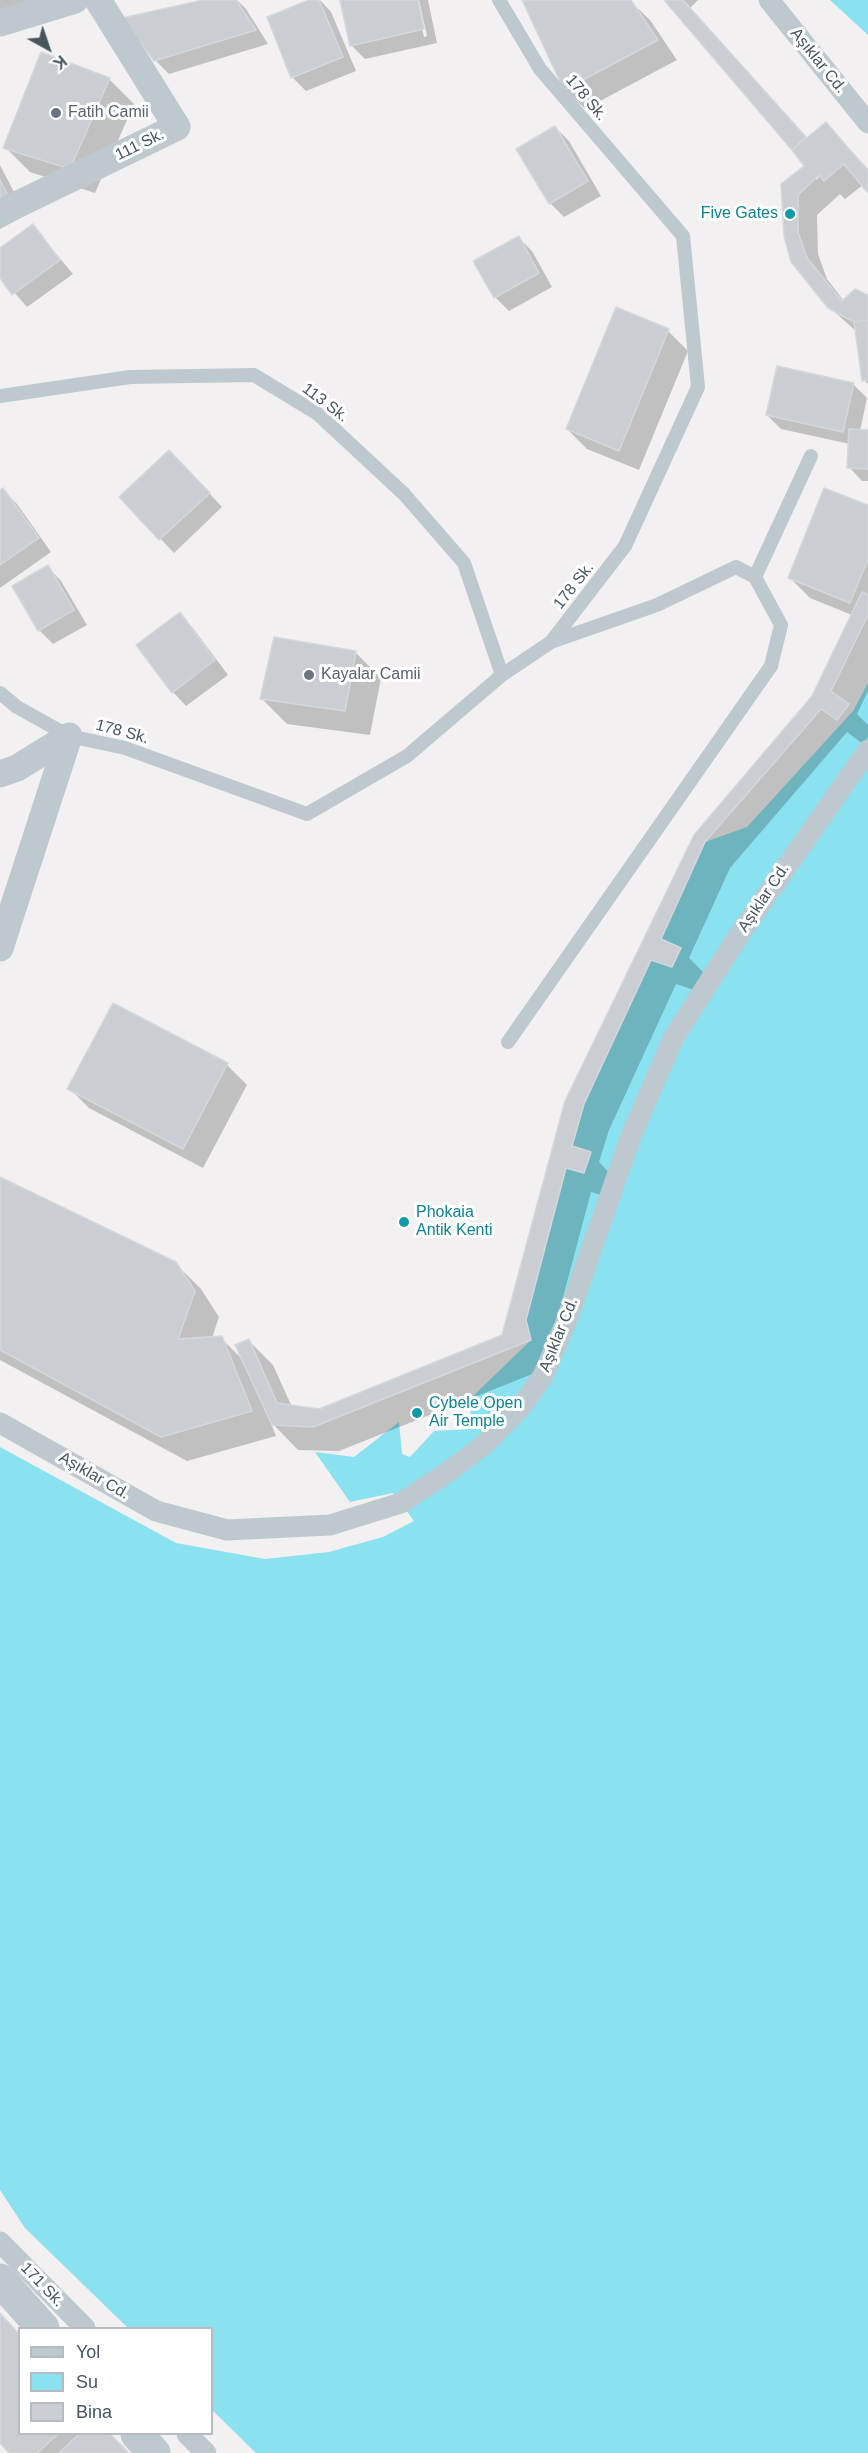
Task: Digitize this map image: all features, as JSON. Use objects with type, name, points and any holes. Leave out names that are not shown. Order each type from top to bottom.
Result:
[{"type":"street","points":[[0,23],[75,0]]},
{"type":"street","name":"111 Sk.","points":[[0,213],[177,127],[98,0]]},
{"type":"street","name":"Aşıklar Cd.","points":[[769,0],[868,123]]},
{"type":"street","points":[[0,774],[17,768],[69,736]]},
{"type":"street","points":[[0,948],[69,736]]},
{"type":"street","name":"Aşıklar Cd.","points":[[0,1423],[156,1511],[227,1530],[330,1525],[402,1503],[485,1444],[520,1408],[543,1376],[566,1322],[631,1136],[674,1036],[741,932],[868,750]]},
{"type":"street","name":"171 Sk.","points":[[0,2242],[84,2327]]},
{"type":"street","points":[[0,2280],[42,2327]]},
{"type":"street","points":[[139,2435],[154,2453]]},
{"type":"street","points":[[189,2435],[206,2453]]},
{"type":"lane","name":"178 Sk.","points":[[0,693],[17,707],[69,736],[125,748],[307,814],[407,756],[502,675],[551,642],[625,546],[698,387],[683,236],[540,69],[499,0]]},
{"type":"lane","name":"113 Sk.","points":[[0,396],[130,377],[254,375],[318,414],[404,494],[464,563],[502,675]]},
{"type":"lane","points":[[755,577],[811,456]]},
{"type":"lane","points":[[508,1042],[771,666],[781,626],[755,577],[736,567],[657,606],[551,642]]},
{"type":"water","points":[[830,0],[868,0],[868,35]]},
{"type":"water","points":[[868,683],[868,2453],[256,2453],[213,2411],[213,2327],[127,2327],[25,2228],[0,2190],[0,1447],[176,1543],[265,1559],[329,1552],[383,1537],[414,1521],[393,1493],[350,1502],[315,1452],[354,1457],[399,1422],[402,1454],[410,1457],[434,1431],[471,1429],[470,1399],[531,1340],[526,1320],[566,1168],[584,1173],[591,1153],[572,1146],[584,1104],[651,960],[672,967],[681,949],[661,939],[705,842],[747,827],[853,711]]},
{"type":"building","points":[[203,0],[236,0],[256,30],[154,61],[122,18]]},
{"type":"building","points":[[309,0],[319,0],[343,57],[291,78],[267,17]]},
{"type":"building","points":[[340,0],[418,0],[424,29],[350,46]]},
{"type":"building","points":[[522,0],[631,0],[658,40],[564,90]]},
{"type":"building","points":[[664,0],[683,0],[806,137],[792,150]]},
{"type":"building","name":"Fatih Camii","points":[[41,52],[110,78],[70,169],[3,148]]},
{"type":"building","name":"Five Gates","points":[[826,122],[868,171],[868,193],[844,164],[824,181],[819,175],[798,195],[798,232],[807,258],[842,301],[855,289],[868,295],[868,320],[854,322],[828,308],[791,262],[784,236],[781,184],[804,166],[792,150]]},
{"type":"building","points":[[555,126],[588,181],[549,204],[516,149]]},
{"type":"building","points":[[0,180],[8,195],[0,199]]},
{"type":"building","points":[[33,224],[60,260],[12,295],[0,278],[0,248]]},
{"type":"building","points":[[519,236],[539,273],[494,298],[473,261]]},
{"type":"building","points":[[616,307],[669,329],[619,451],[566,429]]},
{"type":"building","points":[[868,320],[868,380],[862,381],[854,322]]},
{"type":"building","points":[[777,366],[854,383],[843,432],[766,415]]},
{"type":"building","points":[[849,429],[868,430],[868,469],[847,468]]},
{"type":"building","points":[[169,450],[210,493],[159,540],[119,497]]},
{"type":"building","points":[[3,488],[39,538],[0,565],[0,490]]},
{"type":"building","points":[[824,488],[868,505],[868,559],[850,603],[788,578]]},
{"type":"building","points":[[48,565],[74,610],[38,631],[12,586]]},
{"type":"building","points":[[862,592],[868,595],[868,615],[831,691],[849,704],[837,720],[821,709],[705,842],[661,939],[681,948],[672,967],[651,960],[584,1104],[572,1146],[591,1152],[584,1173],[566,1168],[526,1320],[531,1340],[313,1427],[272,1425],[235,1345],[249,1339],[277,1403],[319,1409],[502,1335],[565,1101],[694,835],[812,696]]},
{"type":"building","points":[[180,612],[215,660],[172,693],[136,645]]},
{"type":"building","name":"Kayalar Camii","points":[[274,637],[356,651],[345,711],[260,699]]},
{"type":"building","points":[[113,1003],[228,1063],[183,1149],[67,1089]]},
{"type":"building","points":[[0,1177],[176,1262],[195,1291],[178,1339],[222,1336],[252,1411],[161,1437],[0,1350]]},
{"type":"building","points":[[0,2313],[18,2333],[18,2435],[57,2435],[37,2453],[9,2453],[0,2443]]},
{"type":"building","points":[[78,2435],[111,2435],[129,2453],[59,2453]]},
{"type":"place","name":"Fatih Camii","points":[[56,113]]},
{"type":"place","name":"Five Gates","points":[[790,214]]},
{"type":"place","name":"Kayalar Camii","points":[[309,675]]},
{"type":"place","name":"Phokaia Antik Kenti","points":[[404,1222]]},
{"type":"place","name":"Cybele Open Air Temple","points":[[417,1413]]}]
